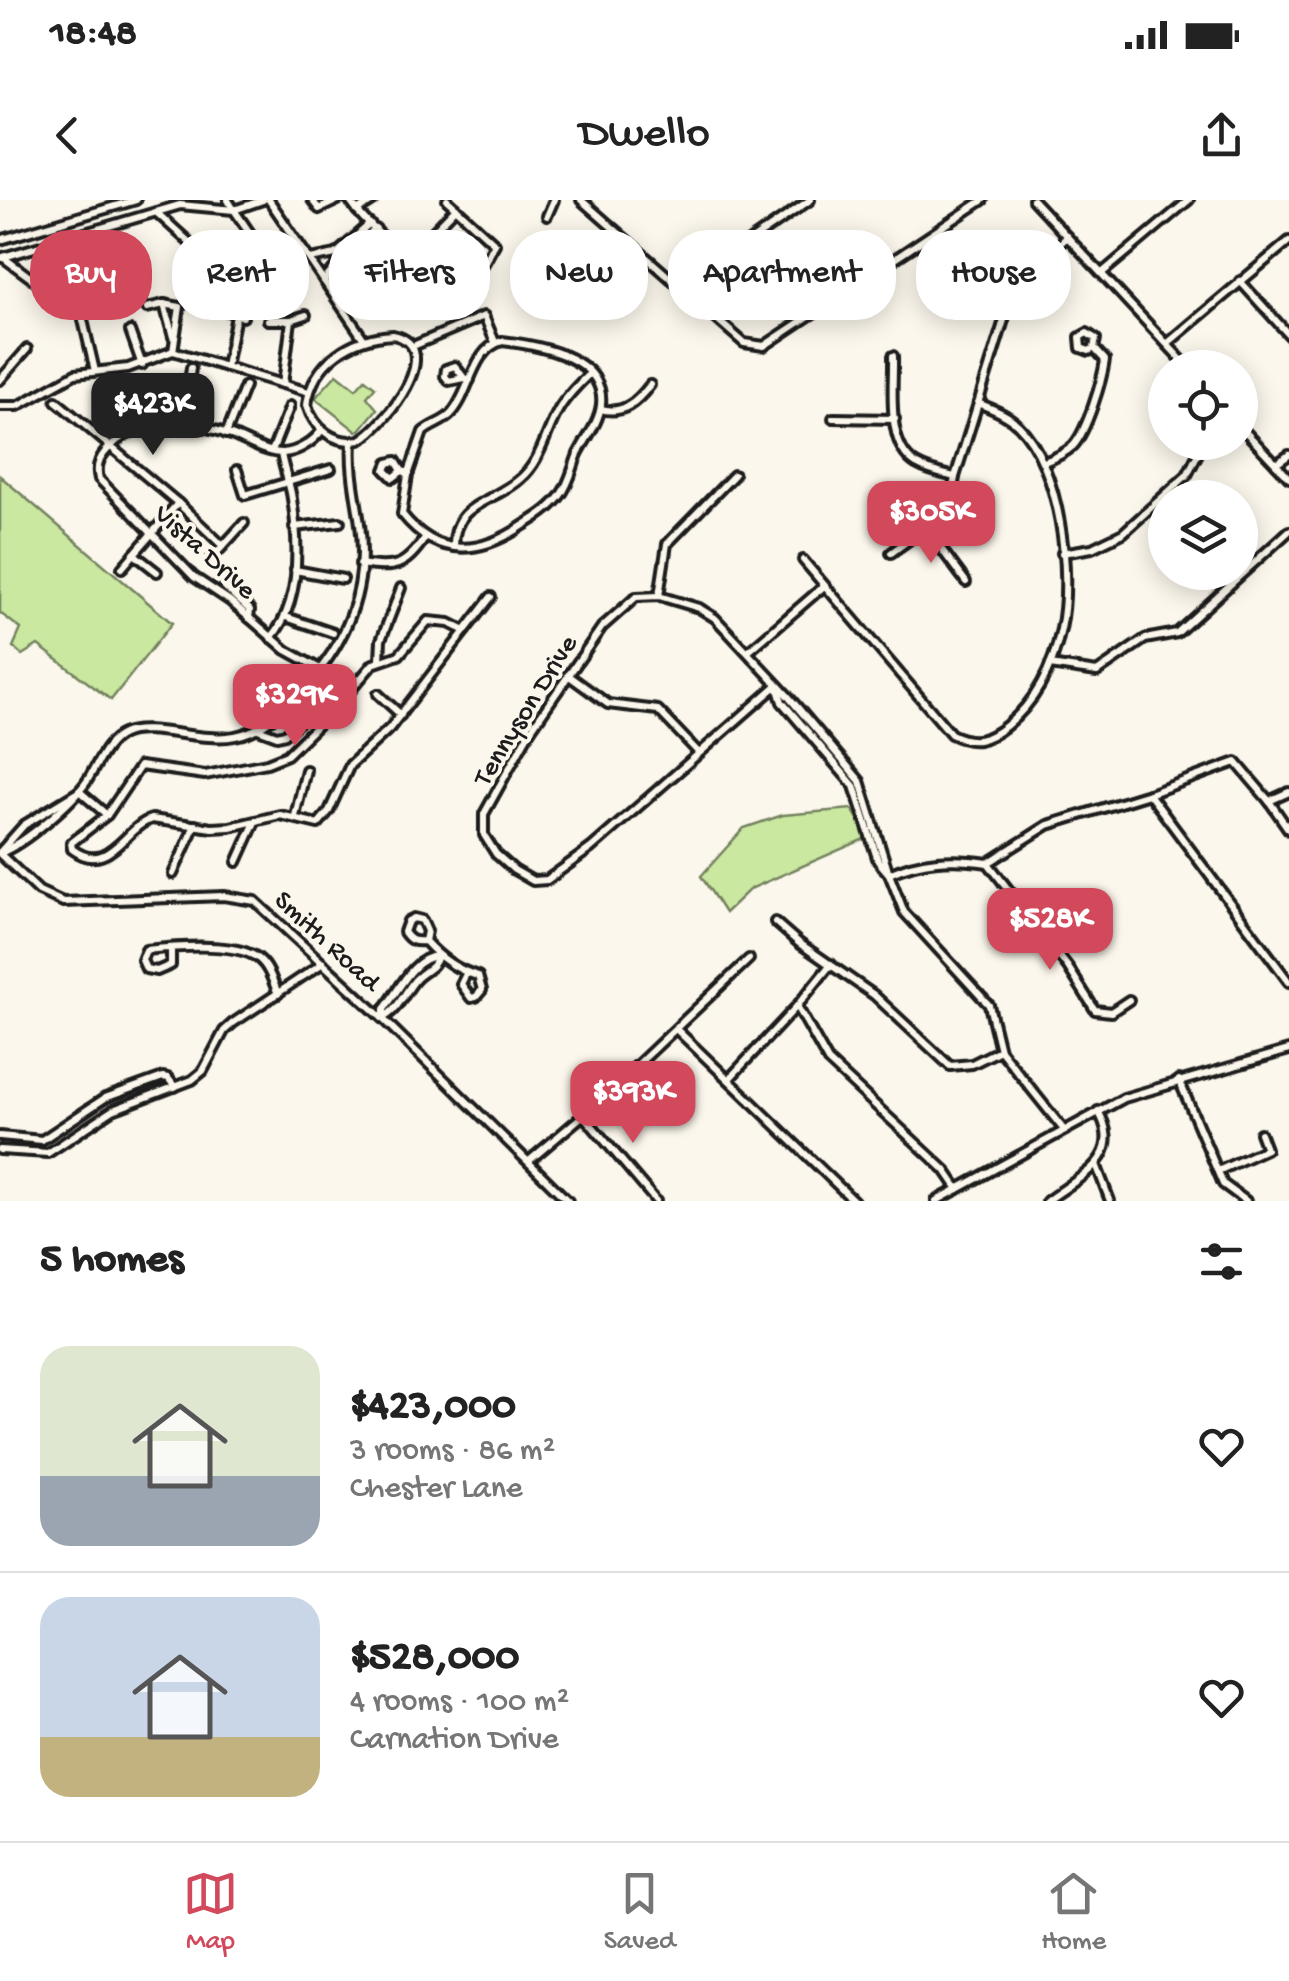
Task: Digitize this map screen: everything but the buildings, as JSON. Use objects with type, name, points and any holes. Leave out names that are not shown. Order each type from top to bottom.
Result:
[{"type":"street","points":[[0,240],[136,200]]},
{"type":"street","points":[[228,200],[246,230]]},
{"type":"street","points":[[101,230],[197,204],[234,210],[266,200],[363,338]]},
{"type":"street","points":[[312,200],[319,209],[338,200]]},
{"type":"street","points":[[349,200],[377,230]]},
{"type":"street","points":[[357,211],[374,200]]},
{"type":"street","points":[[447,200],[479,230]]},
{"type":"street","points":[[547,216],[554,200]]},
{"type":"street","points":[[580,200],[668,277]]},
{"type":"street","points":[[766,230],[810,200]]},
{"type":"street","points":[[896,258],[983,200]]},
{"type":"street","points":[[1033,200],[1061,230]]},
{"type":"street","points":[[1102,273],[1189,200]]},
{"type":"street","points":[[435,230],[456,208]]},
{"type":"street","points":[[156,212],[176,230]]},
{"type":"street","points":[[310,259],[336,254],[373,227]]},
{"type":"street","points":[[324,281],[373,227]]},
{"type":"street","points":[[1071,241],[1174,350]]},
{"type":"street","points":[[1168,343],[1289,241]]},
{"type":"street","points":[[1,258],[30,248]]},
{"type":"street","points":[[1,258],[30,278]]},
{"type":"street","points":[[1240,281],[1289,336]]},
{"type":"street","points":[[164,304],[174,347]]},
{"type":"street","points":[[152,307],[180,307],[174,347]]},
{"type":"street","points":[[413,346],[484,316],[495,342]]},
{"type":"street","points":[[83,320],[95,371]]},
{"type":"street","points":[[226,367],[238,320]]},
{"type":"street","points":[[282,384],[291,320]]},
{"type":"street","points":[[717,320],[744,343],[764,346],[803,320]]},
{"type":"street","points":[[891,552],[944,512],[953,496],[1004,320]]},
{"type":"street","points":[[130,331],[142,365]]},
{"type":"street","points":[[393,336],[405,338],[413,346],[413,370],[396,404],[368,435],[352,442],[337,440],[322,430],[310,414],[309,392],[322,369],[363,338],[393,336]]},
{"type":"street","points":[[495,342],[540,346],[580,364],[590,373],[601,394],[601,409],[570,481],[544,512],[491,545],[454,546],[425,538],[401,510],[405,472],[424,432],[448,419],[486,348],[495,342]]},
{"type":"street","points":[[174,347],[309,392]]},
{"type":"street","points":[[0,406],[18,406],[75,374],[142,365],[174,347]]},
{"type":"street","points":[[1043,462],[1059,456],[1080,437],[1103,374],[1105,360],[1094,348]]},
{"type":"street","points":[[0,380],[27,349]]},
{"type":"street","points":[[894,356],[899,446],[912,462],[956,477]]},
{"type":"street","points":[[183,425],[191,368]]},
{"type":"street","points":[[454,546],[458,519],[519,480],[530,468],[561,404],[590,373]]},
{"type":"street","points":[[129,384],[140,430]]},
{"type":"street","points":[[601,409],[622,410],[650,385]]},
{"type":"street","points":[[226,434],[245,386]]},
{"type":"street","points":[[56,401],[224,546]]},
{"type":"street","points":[[802,560],[951,734],[965,741],[991,738],[1025,710],[1039,690],[1062,627],[1065,586],[1056,503],[1043,462],[1017,423],[978,404]]},
{"type":"street","points":[[277,452],[290,406]]},
{"type":"street","points":[[832,418],[895,419]]},
{"type":"street","points":[[110,446],[140,430],[183,425],[226,434],[277,452],[308,444],[322,430]]},
{"type":"street","points":[[0,852],[13,848],[66,807],[122,734],[151,731],[204,739],[240,735],[272,720],[322,670],[344,638],[351,619],[360,564],[360,525],[351,482],[352,442]]},
{"type":"street","points":[[1258,445],[1289,478]]},
{"type":"street","name":"Vista Drive","points":[[110,446],[98,462],[99,478],[151,533],[194,577],[230,600],[271,638],[322,670]]},
{"type":"street","name":"Vista Drive","points":[[271,638],[286,617],[295,570],[289,481],[277,452]]},
{"type":"street","points":[[1276,464],[1289,455]]},
{"type":"street","points":[[1062,552],[1092,548],[1123,533],[1187,475],[1195,460]]},
{"type":"street","points":[[237,470],[245,495],[331,469]]},
{"type":"street","points":[[734,475],[667,544],[659,596],[699,608],[749,651],[777,688],[782,702],[854,786],[878,861],[889,874],[904,912],[989,1006],[1000,1050],[1064,1130]]},
{"type":"street","points":[[122,568],[178,503]]},
{"type":"street","points":[[294,527],[340,522]]},
{"type":"street","points":[[212,558],[244,524]]},
{"type":"street","points":[[924,528],[966,582]]},
{"type":"street","points":[[1050,665],[1097,672],[1145,638],[1178,632],[1289,531]]},
{"type":"street","points":[[360,564],[395,566],[406,561],[425,538]]},
{"type":"street","points":[[134,554],[157,572]]},
{"type":"street","points":[[295,570],[343,579]]},
{"type":"street","points":[[224,587],[250,610],[250,618]]},
{"type":"street","points":[[749,651],[823,587]]},
{"type":"street","points":[[380,660],[381,640],[400,588]]},
{"type":"street","name":"Tennyson Drive","points":[[659,596],[636,597],[602,628],[530,731],[484,814],[484,836],[514,870],[533,881],[547,880],[591,848],[777,688]]},
{"type":"street","points":[[465,631],[449,623],[428,622],[400,655],[380,660],[288,755],[267,764],[205,774],[140,766],[107,815],[78,835],[71,843],[72,849],[89,856],[109,853],[144,820],[230,828],[280,815],[318,824],[350,765],[401,715],[491,597]]},
{"type":"street","points":[[286,617],[332,632]]},
{"type":"street","points":[[567,675],[608,704],[658,710],[698,752]]},
{"type":"street","points":[[378,694],[401,715]]},
{"type":"street","points":[[257,728],[277,736],[285,734],[324,701],[340,703]]},
{"type":"street","points":[[889,874],[914,863],[962,859],[988,863],[1048,825],[1150,794],[1236,762],[1289,830]]},
{"type":"street","points":[[295,816],[306,770]]},
{"type":"street","points":[[79,791],[107,815]]},
{"type":"street","points":[[1269,802],[1289,792]]},
{"type":"street","points":[[1150,794],[1289,982]]},
{"type":"street","points":[[236,862],[256,821]]},
{"type":"street","points":[[173,874],[195,825]]},
{"type":"street","name":"Smith Road","points":[[0,852],[39,891],[62,902],[224,896],[255,901],[383,1017],[565,1198]]},
{"type":"street","points":[[988,863],[1095,1010],[1112,1012],[1130,1000]]},
{"type":"street","points":[[1040,930],[1076,906],[1091,908]]},
{"type":"street","points":[[775,922],[799,944],[874,995],[950,1066],[972,1064],[1000,1050]]},
{"type":"street","points":[[425,941],[438,956],[466,974]]},
{"type":"street","points":[[171,949],[171,965],[157,971],[146,969],[142,956],[146,950],[210,947],[254,955],[270,973],[278,994]]},
{"type":"street","points":[[383,1017],[390,1015],[399,996],[418,977],[436,964],[438,956]]},
{"type":"street","points":[[529,1161],[749,959]]},
{"type":"street","points":[[0,1150],[48,1154],[113,1110],[175,1087],[204,1071],[224,1031],[233,1022],[323,963]]},
{"type":"street","points":[[729,1079],[831,964]]},
{"type":"street","points":[[797,1006],[828,1061],[945,1170],[958,1189]]},
{"type":"street","points":[[676,1029],[854,1201]]},
{"type":"street","points":[[936,1201],[1098,1111],[1179,1080],[1289,1050]]},
{"type":"street","points":[[0,1136],[42,1140],[115,1093],[162,1078],[168,1078],[175,1087]]},
{"type":"street","points":[[1179,1080],[1218,1171],[1230,1190],[1246,1201]]},
{"type":"street","points":[[1047,1201],[1103,1156],[1108,1137],[1098,1111]]},
{"type":"street","points":[[583,1114],[656,1201]]},
{"type":"street","points":[[1218,1171],[1266,1150],[1260,1133]]},
{"type":"street","points":[[1096,1164],[1110,1201]]},
{"type":"street","points":[[552,1201],[565,1198]]},
{"type":"green space","points":[[337,374],[356,389],[365,379],[375,387],[367,397],[377,409],[360,430],[356,431],[317,400]]},
{"type":"green space","points":[[0,476],[172,623],[111,700],[38,645],[22,655],[13,647],[21,629],[0,613]]},
{"type":"green space","points":[[852,809],[869,837],[750,889],[725,913],[701,876],[744,828],[783,815]]}]
